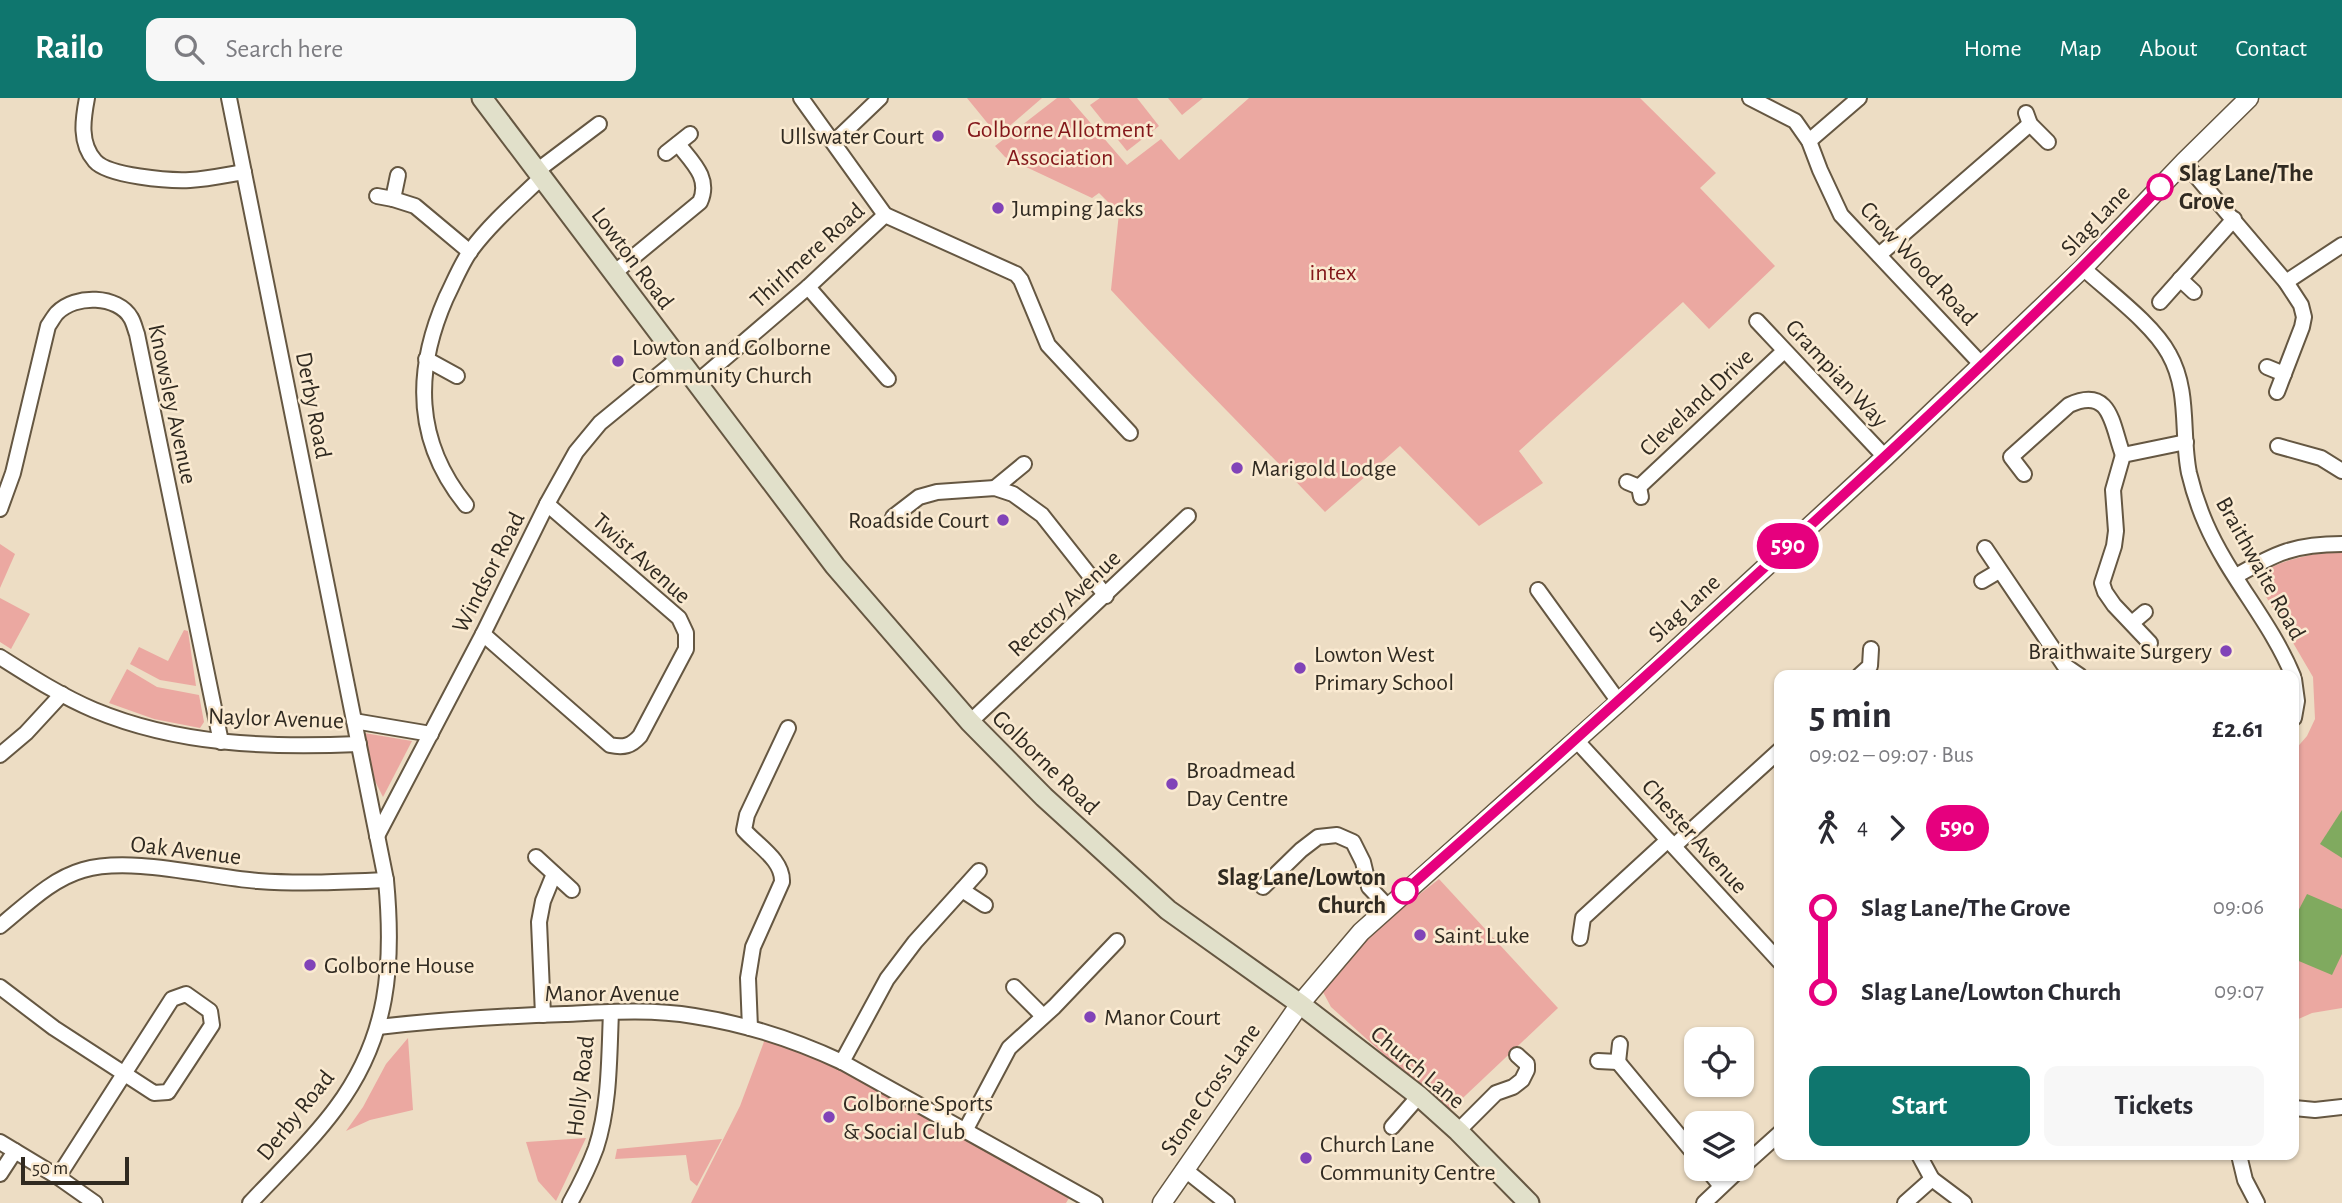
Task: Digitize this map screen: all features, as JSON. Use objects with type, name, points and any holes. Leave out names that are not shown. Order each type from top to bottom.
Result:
[{"type":"main road","name":"Lowton Road","points":[[482,98],[796,516]]},
{"type":"main road","name":"Golborne Road","points":[[796,516],[848,582],[970,722],[1044,797],[1168,910],[1300,1004]]},
{"type":"main road","name":"Church Lane","points":[[1300,1004],[1419,1096],[1458,1131],[1529,1203]]},
{"type":"street","points":[[87,98],[84,136],[89,151],[98,164],[115,171],[177,180],[244,172]]},
{"type":"street","points":[[801,98],[885,215],[1016,274],[1048,345],[1130,433]]},
{"type":"street","points":[[834,142],[880,98]]},
{"type":"street","name":"Crow Wood Road","points":[[1751,98],[1795,121],[1809,141],[1841,215],[1982,365]]},
{"type":"street","points":[[1809,141],[1859,98]]},
{"type":"street","name":"Slag Lane","points":[[1300,1004],[1361,932],[1619,702],[1885,457],[2083,268],[2249,98]]},
{"type":"street","name":"Derby Road","points":[[234,99],[244,172],[386,880],[390,946],[385,998],[378,1027],[347,1092],[335,1110],[250,1203]]},
{"type":"street","points":[[1879,255],[2028,119],[2048,142]]},
{"type":"street","points":[[466,505],[450,486],[438,464],[426,418],[426,359],[445,302],[470,251],[540,174],[598,124]]},
{"type":"street","points":[[666,153],[690,134]]},
{"type":"street","points":[[614,273],[700,202],[704,194],[705,183],[701,173],[678,144]]},
{"type":"street","points":[[2184,162],[2286,282],[2301,305],[2304,317],[2277,393]]},
{"type":"street","points":[[393,199],[398,175]]},
{"type":"street","points":[[377,197],[415,206],[470,251]]},
{"type":"street","name":"Thirlmere Road","points":[[696,383],[808,288],[885,215]]},
{"type":"street","points":[[2160,302],[2234,219]]},
{"type":"street","points":[[2286,282],[2342,245]]},
{"type":"street","name":"Braithwaite Road","points":[[2083,268],[2160,339],[2170,356],[2178,373],[2183,400],[2189,473],[2203,516],[2290,670]]},
{"type":"street","points":[[2180,279],[2194,292]]},
{"type":"street","points":[[808,288],[888,379]]},
{"type":"street","name":"Knowsley Avenue","points":[[0,509],[13,472],[48,327],[58,312],[81,300],[108,302],[122,309],[131,317],[137,334],[221,742]]},
{"type":"street","name":"Grampian Way","points":[[1757,321],[1885,457]]},
{"type":"street","name":"Cleveland Drive","points":[[1635,489],[1784,351]]},
{"type":"street","points":[[426,359],[457,376]]},
{"type":"street","name":"Windsor Road","points":[[377,836],[483,634],[547,504],[588,435],[678,359]]},
{"type":"street","points":[[2267,367],[2284,374]]},
{"type":"street","points":[[2024,474],[2006,462],[2069,405],[2080,400],[2091,400],[2108,410],[2113,418],[2123,455],[2113,490],[2116,531],[2114,546],[2102,583],[2114,604],[2150,643]]},
{"type":"street","points":[[2123,455],[2186,442]]},
{"type":"street","points":[[2287,465],[2284,448],[2321,458],[2342,471]]},
{"type":"street","points":[[995,488],[1024,464]]},
{"type":"street","points":[[894,517],[919,496],[937,492],[995,488],[1013,494],[1042,515],[1106,596]]},
{"type":"street","name":"Twist Avenue","points":[[483,634],[610,745],[620,747],[632,744],[640,736],[686,649],[686,633],[679,618],[547,504]]},
{"type":"street","name":"Rectory Avenue","points":[[970,722],[1188,516]]},
{"type":"street","points":[[2236,576],[2277,553],[2319,544],[2342,544]]},
{"type":"street","points":[[1985,548],[2064,665],[2071,670]]},
{"type":"street","points":[[1982,581],[1999,571]]},
{"type":"street","points":[[1538,590],[1619,702]]},
{"type":"street","points":[[2132,623],[2145,612]]},
{"type":"street","points":[[1866,670],[1870,666],[1871,649]]},
{"type":"street","name":"Naylor Avenue","points":[[0,657],[92,709],[127,722],[184,736],[221,742],[284,746],[359,744]]},
{"type":"street","points":[[2059,670],[2064,665]]},
{"type":"street","points":[[0,755],[26,733],[62,694]]},
{"type":"street","points":[[354,721],[431,734]]},
{"type":"street","points":[[750,1028],[748,978],[752,954],[782,882],[782,873],[779,864],[744,830],[747,815],[788,729]]},
{"type":"street","name":"Chester Avenue","points":[[1576,740],[1774,955]]},
{"type":"street","points":[[1580,938],[1583,918],[1774,757]]},
{"type":"street","points":[[1263,887],[1318,837],[1337,835],[1353,842],[1363,862],[1369,887],[1388,907]]},
{"type":"street","points":[[536,857],[572,890]]},
{"type":"street","name":"Oak Avenue","points":[[0,926],[60,879],[107,864],[292,883],[386,880]]},
{"type":"street","points":[[842,1062],[887,979],[915,942],[979,871]]},
{"type":"street","points":[[543,1015],[539,922],[542,901],[554,874]]},
{"type":"street","points":[[962,890],[985,905]]},
{"type":"street","points":[[965,1131],[1009,1048],[1117,941]]},
{"type":"street","points":[[0,987],[54,1028],[123,1073],[154,1093],[168,1092],[212,1025],[210,1011],[186,994],[172,999],[123,1073],[58,1177]]},
{"type":"street","points":[[1014,987],[1043,1016]]},
{"type":"street","name":"Stone Cross Lane","points":[[1162,1203],[1300,1004]]},
{"type":"street","name":"Holly Road","points":[[570,1203],[590,1163],[601,1129],[607,1086],[611,1012]]},
{"type":"street","name":"Manor Avenue","points":[[378,1027],[543,1015],[649,1012],[693,1016],[750,1028],[808,1046],[842,1062],[1095,1203]]},
{"type":"street","points":[[1620,1044],[1618,1062],[1684,1142]]},
{"type":"street","points":[[1458,1131],[1496,1093],[1513,1087],[1522,1080],[1527,1070],[1525,1056]]},
{"type":"street","points":[[1598,1061],[1618,1062]]},
{"type":"street","points":[[1392,1127],[1419,1096]]},
{"type":"street","points":[[2299,1108],[2342,1107]]},
{"type":"street","points":[[1754,1156],[1774,1138]]},
{"type":"street","points":[[0,1142],[95,1203]]},
{"type":"street","points":[[0,1174],[15,1151]]},
{"type":"street","points":[[1922,1160],[1932,1178],[1964,1203]]},
{"type":"street","points":[[2240,1160],[2245,1180],[2257,1203]]},
{"type":"street","points":[[1184,1169],[1227,1203]]},
{"type":"street","points":[[1905,1203],[1932,1178]]},
{"type":"street","points":[[1717,1181],[1721,1186]]},
{"type":"street","points":[[1704,1203],[1727,1181]]},
{"type":"green space","points":[[967,98],[1042,98],[998,136]]},
{"type":"green space","name":"intex","points":[[1057,98],[1069,98],[1127,165],[1161,139],[1179,160],[1249,98],[1640,98],[1716,173],[1700,188],[1775,266],[1709,329],[1683,302],[1519,451],[1543,483],[1479,526],[1400,446],[1325,512],[1111,290],[1119,213],[1099,193],[1092,198],[1005,157],[995,146]]},
{"type":"green space","points":[[1100,98],[1137,98],[1159,126],[1127,151],[1090,105]]},
{"type":"green space","points":[[1168,98],[1203,98],[1182,115]]},
{"type":"green space","points":[[0,544],[15,554],[0,588]]},
{"type":"green space","points":[[2342,550],[2342,1008],[2312,1013],[2299,1019],[2299,745],[2315,719],[2313,677],[2261,588],[2261,580],[2267,570],[2310,555]]},
{"type":"green space","points":[[0,598],[30,614],[11,649],[0,642]]},
{"type":"green space","points":[[184,630],[188,631],[196,686],[160,680],[130,664],[139,647],[168,661]]},
{"type":"green space","points":[[127,669],[157,687],[199,695],[204,722],[200,728],[154,719],[109,703]]},
{"type":"green space","points":[[364,733],[412,741],[383,797],[375,781]]},
{"type":"green space","points":[[1439,879],[1558,1008],[1448,1112],[1331,1007],[1323,992],[1365,937]]},
{"type":"green space","points":[[408,1038],[413,1110],[370,1120],[346,1131],[363,1107],[386,1064]]},
{"type":"green space","name":"Golborne Sports & Social Club","points":[[765,1039],[829,1064],[1069,1198],[1066,1203],[691,1203],[740,1106]]},
{"type":"green space","points":[[586,1138],[556,1201],[538,1181],[526,1142]]},
{"type":"green space","points":[[722,1139],[697,1186],[690,1180],[686,1155],[615,1159],[617,1149]]},
{"type":"shaded area","points":[[2342,810],[2342,858],[2320,844]]},
{"type":"shaded area","points":[[2307,894],[2342,909],[2342,954],[2332,975],[2299,961],[2299,909]]},
{"type":"bus line","name":"590","points":[[1405,891],[1619,702],[1885,457],[2083,268],[2160,187]]},
{"type":"place","name":"Ullswater Court","points":[[938,136]]},
{"type":"place","name":"Slag Lane/The Grove","points":[[2160,187]]},
{"type":"place","name":"Jumping Jacks","points":[[998,208]]},
{"type":"place","name":"Lowton and Golborne Community Church","points":[[618,361]]},
{"type":"place","name":"Marigold Lodge","points":[[1237,468]]},
{"type":"place","name":"Roadside Court","points":[[1003,520]]},
{"type":"place","name":"Braithwaite Surgery","points":[[2226,651]]},
{"type":"place","name":"Lowton West Primary School","points":[[1300,668]]},
{"type":"place","name":"Broadmead Day Centre","points":[[1172,784]]},
{"type":"place","name":"Slag Lane/Lowton Church","points":[[1405,891]]},
{"type":"place","name":"Saint Luke","points":[[1420,935]]},
{"type":"place","name":"Golborne House","points":[[310,965]]},
{"type":"place","name":"Manor Court","points":[[1090,1017]]},
{"type":"place","name":"Golborne Sports & Social Club","points":[[829,1117]]},
{"type":"place","name":"Church Lane Community Centre","points":[[1306,1158]]},
{"type":"park label","name":"Golborne Allotment Association","points":[[1060,143]]}]
